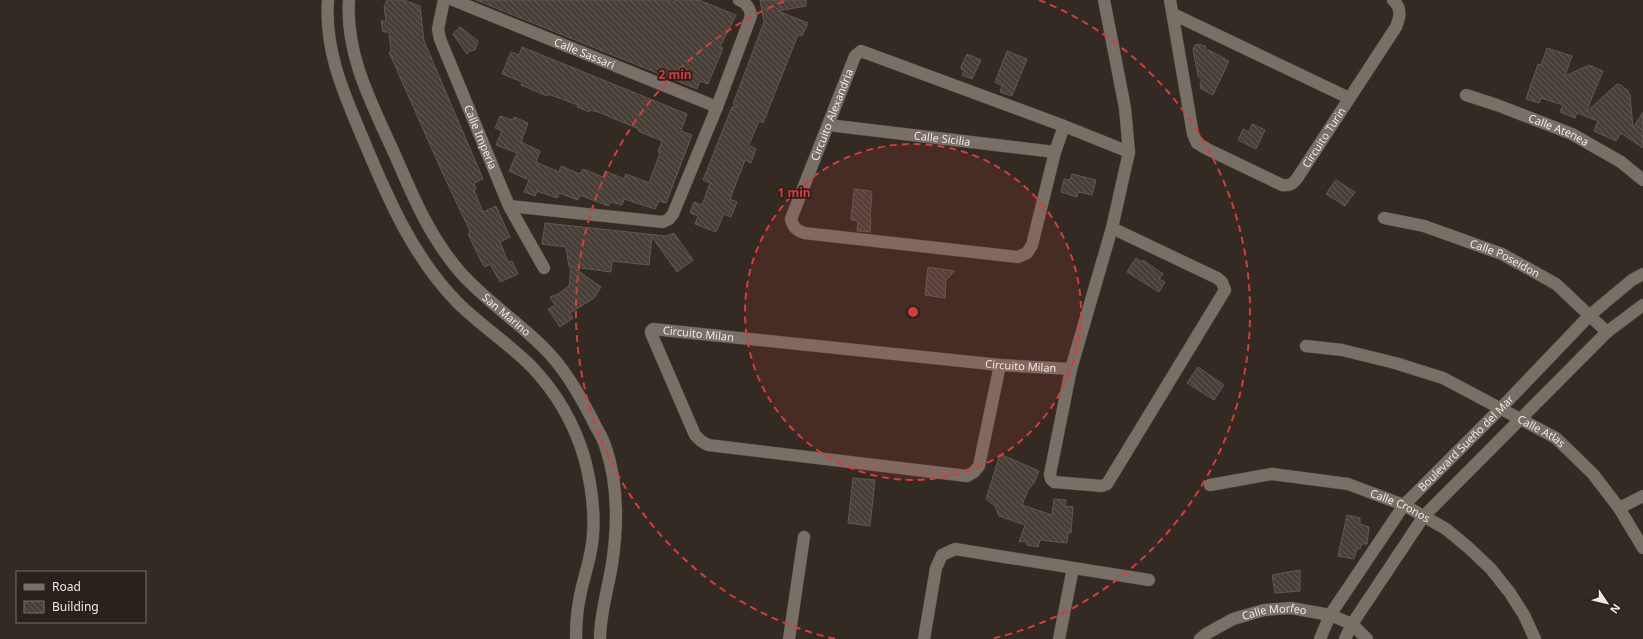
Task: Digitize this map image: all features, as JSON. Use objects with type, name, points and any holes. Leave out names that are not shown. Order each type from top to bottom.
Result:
[{"type":"street","name":"San Marino","points":[[328,0],[327,26],[333,62],[341,86],[378,174],[409,238],[421,258],[457,302],[530,366],[544,382],[568,418],[576,436],[585,460],[592,499],[593,536],[589,561],[579,601],[576,620],[576,639]]},
{"type":"street","name":"San Marino","points":[[349,0],[348,15],[350,35],[362,80],[425,223],[445,253],[461,273],[541,345],[559,364],[578,392],[604,444],[610,463],[614,489],[616,528],[612,564],[602,606],[600,639]]},
{"type":"street","name":"Calle Imperia","points":[[444,0],[438,29],[440,40],[509,206],[544,268]]},
{"type":"street","name":"Calle Sassari","points":[[453,0],[717,107]]},
{"type":"street","points":[[509,206],[663,222],[669,219],[673,214],[717,107],[751,16],[750,8],[744,2],[739,0]]},
{"type":"street","points":[[1104,0],[1126,108],[1129,152],[1112,228],[1071,369],[1050,474],[1050,479],[1054,482],[1102,486],[1107,484],[1224,294],[1225,286],[1217,278],[1112,228]]},
{"type":"street","points":[[1170,0],[1173,14],[1348,98]]},
{"type":"street","name":"Circuito Turin","points":[[1173,14],[1193,134],[1197,142],[1207,149],[1282,185],[1290,185],[1298,177],[1348,98],[1396,27],[1400,17],[1400,9],[1394,0]]},
{"type":"street","name":"Circuito Alexandria","points":[[1055,152],[1032,245],[1027,253],[1018,257],[804,233],[797,230],[793,225],[792,219],[855,56],[859,52],[864,51],[1129,152]]},
{"type":"street","points":[[341,86],[362,80]]},
{"type":"street","name":"Calle Atenea","points":[[1466,95],[1497,105],[1572,134],[1621,162],[1643,180]]},
{"type":"street","name":"Calle Sicilia","points":[[828,125],[1055,152]]},
{"type":"street","points":[[1055,152],[1064,126]]},
{"type":"street","name":"Calle Poseidon","points":[[1384,218],[1424,226],[1502,254],[1556,284],[1607,332]]},
{"type":"street","name":"Boulevard Sueño del Mar","points":[[1320,639],[1330,615],[1404,505],[1501,408],[1590,315],[1632,280],[1643,274]]},
{"type":"street","name":"Boulevard Sueño del Mar","points":[[1345,639],[1352,624],[1424,516],[1607,332],[1643,305]]},
{"type":"street","name":"Circuito Milan","points":[[1000,365],[979,466],[974,472],[967,476],[708,445],[701,441],[696,435],[651,334],[654,329],[1000,365],[1071,369]]},
{"type":"street","name":"Calle Atlas","points":[[1306,346],[1342,350],[1395,362],[1443,378],[1556,438],[1593,474],[1619,508],[1643,548]]},
{"type":"street","name":"Calle Cronos","points":[[1210,485],[1272,474],[1348,484],[1404,505],[1446,529],[1491,568],[1524,615],[1534,639]]},
{"type":"street","points":[[1619,508],[1643,496]]},
{"type":"street","points":[[789,639],[804,537]]},
{"type":"street","points":[[924,639],[936,568],[942,555],[955,549],[1149,580]]},
{"type":"street","points":[[1059,639],[1073,568]]},
{"type":"street","name":"Calle Morfeo","points":[[1200,639],[1233,619],[1264,610],[1291,608],[1330,615],[1352,624]]},
{"type":"street","points":[[1352,624],[1367,639]]},
{"type":"building","points":[[387,0],[404,0],[420,6],[424,41],[483,179],[474,183],[476,189],[474,190],[483,212],[496,206],[510,237],[500,242],[508,262],[512,261],[518,274],[500,282],[490,264],[485,267],[483,265],[468,234],[470,231],[389,52],[391,51],[389,32],[383,32],[381,21],[386,21],[384,7]]},
{"type":"building","points":[[476,0],[669,0],[673,2],[674,0],[699,0],[736,15],[720,47],[723,48],[708,84],[700,81],[697,89]]},
{"type":"building","points":[[760,0],[806,0],[806,6],[778,11],[808,23],[802,36],[798,35],[763,123],[759,121],[749,145],[756,149],[751,163],[745,160],[730,199],[737,202],[731,217],[724,214],[716,232],[695,224],[698,216],[690,213],[694,202],[702,205],[710,183],[703,180],[732,107],[738,106],[733,104],[764,22]]},
{"type":"building","points":[[460,27],[478,41],[475,50],[470,51],[467,54],[453,34]]},
{"type":"building","points":[[1199,44],[1205,46],[1206,50],[1209,50],[1229,61],[1213,95],[1201,89],[1200,84],[1202,79],[1198,76],[1193,49],[1195,45]]},
{"type":"building","points":[[522,47],[687,114],[681,131],[692,135],[666,203],[659,201],[655,209],[624,199],[622,205],[611,202],[608,206],[580,195],[578,200],[559,193],[557,198],[537,191],[535,196],[524,192],[529,180],[509,171],[517,153],[496,145],[502,131],[495,128],[500,116],[513,120],[514,117],[528,123],[521,142],[540,151],[536,162],[559,172],[561,166],[580,174],[583,169],[603,177],[605,171],[624,179],[626,174],[649,183],[660,153],[658,152],[662,141],[638,131],[639,129],[598,112],[590,110],[589,112],[577,107],[578,105],[548,94],[547,96],[521,85],[522,82],[502,74],[511,52],[519,55]]},
{"type":"building","points":[[1547,48],[1572,56],[1565,76],[1589,65],[1603,71],[1586,112],[1617,84],[1621,85],[1628,91],[1630,95],[1633,128],[1643,112],[1643,148],[1621,133],[1616,141],[1594,131],[1598,121],[1577,113],[1575,118],[1560,112],[1563,105],[1541,98],[1539,103],[1526,99],[1538,64],[1541,65]]},
{"type":"building","points":[[1007,51],[1027,59],[1012,96],[1000,92],[1002,86],[995,82]]},
{"type":"building","points":[[967,54],[981,60],[972,79],[962,75],[964,70],[961,69],[962,64]]},
{"type":"building","points":[[1252,124],[1265,130],[1256,149],[1238,140],[1243,129],[1249,132]]},
{"type":"building","points":[[1072,174],[1096,180],[1092,195],[1078,192],[1077,197],[1061,192],[1064,179],[1070,180]]},
{"type":"building","points":[[1336,180],[1355,192],[1345,206],[1326,194]]},
{"type":"building","points":[[854,189],[871,191],[870,232],[857,231],[858,221],[851,220]]},
{"type":"building","points":[[545,223],[666,236],[674,233],[693,260],[677,272],[652,237],[649,265],[612,261],[611,272],[573,267],[601,287],[594,298],[570,313],[573,318],[560,327],[548,309],[555,305],[550,297],[558,294],[569,286],[571,267],[569,267],[566,247],[542,244]]},
{"type":"building","points":[[1136,258],[1142,262],[1143,260],[1163,274],[1159,279],[1165,282],[1159,292],[1127,272]]},
{"type":"building","points":[[928,267],[955,271],[946,280],[945,298],[925,295]]},
{"type":"building","points":[[1198,367],[1224,385],[1214,400],[1187,383]]},
{"type":"building","points":[[1000,454],[1039,471],[1034,483],[1028,490],[1022,505],[1052,515],[1054,499],[1066,500],[1065,506],[1073,507],[1071,533],[1068,532],[1067,543],[1040,540],[1038,547],[1027,545],[1025,541],[1019,542],[1025,525],[999,516],[995,506],[986,499]]},
{"type":"building","points":[[853,478],[875,480],[870,526],[848,523]]},
{"type":"building","points":[[1347,515],[1360,518],[1360,524],[1369,527],[1367,544],[1361,544],[1361,548],[1357,549],[1354,559],[1338,556]]},
{"type":"building","points":[[1300,570],[1300,591],[1275,593],[1272,575]]}]
